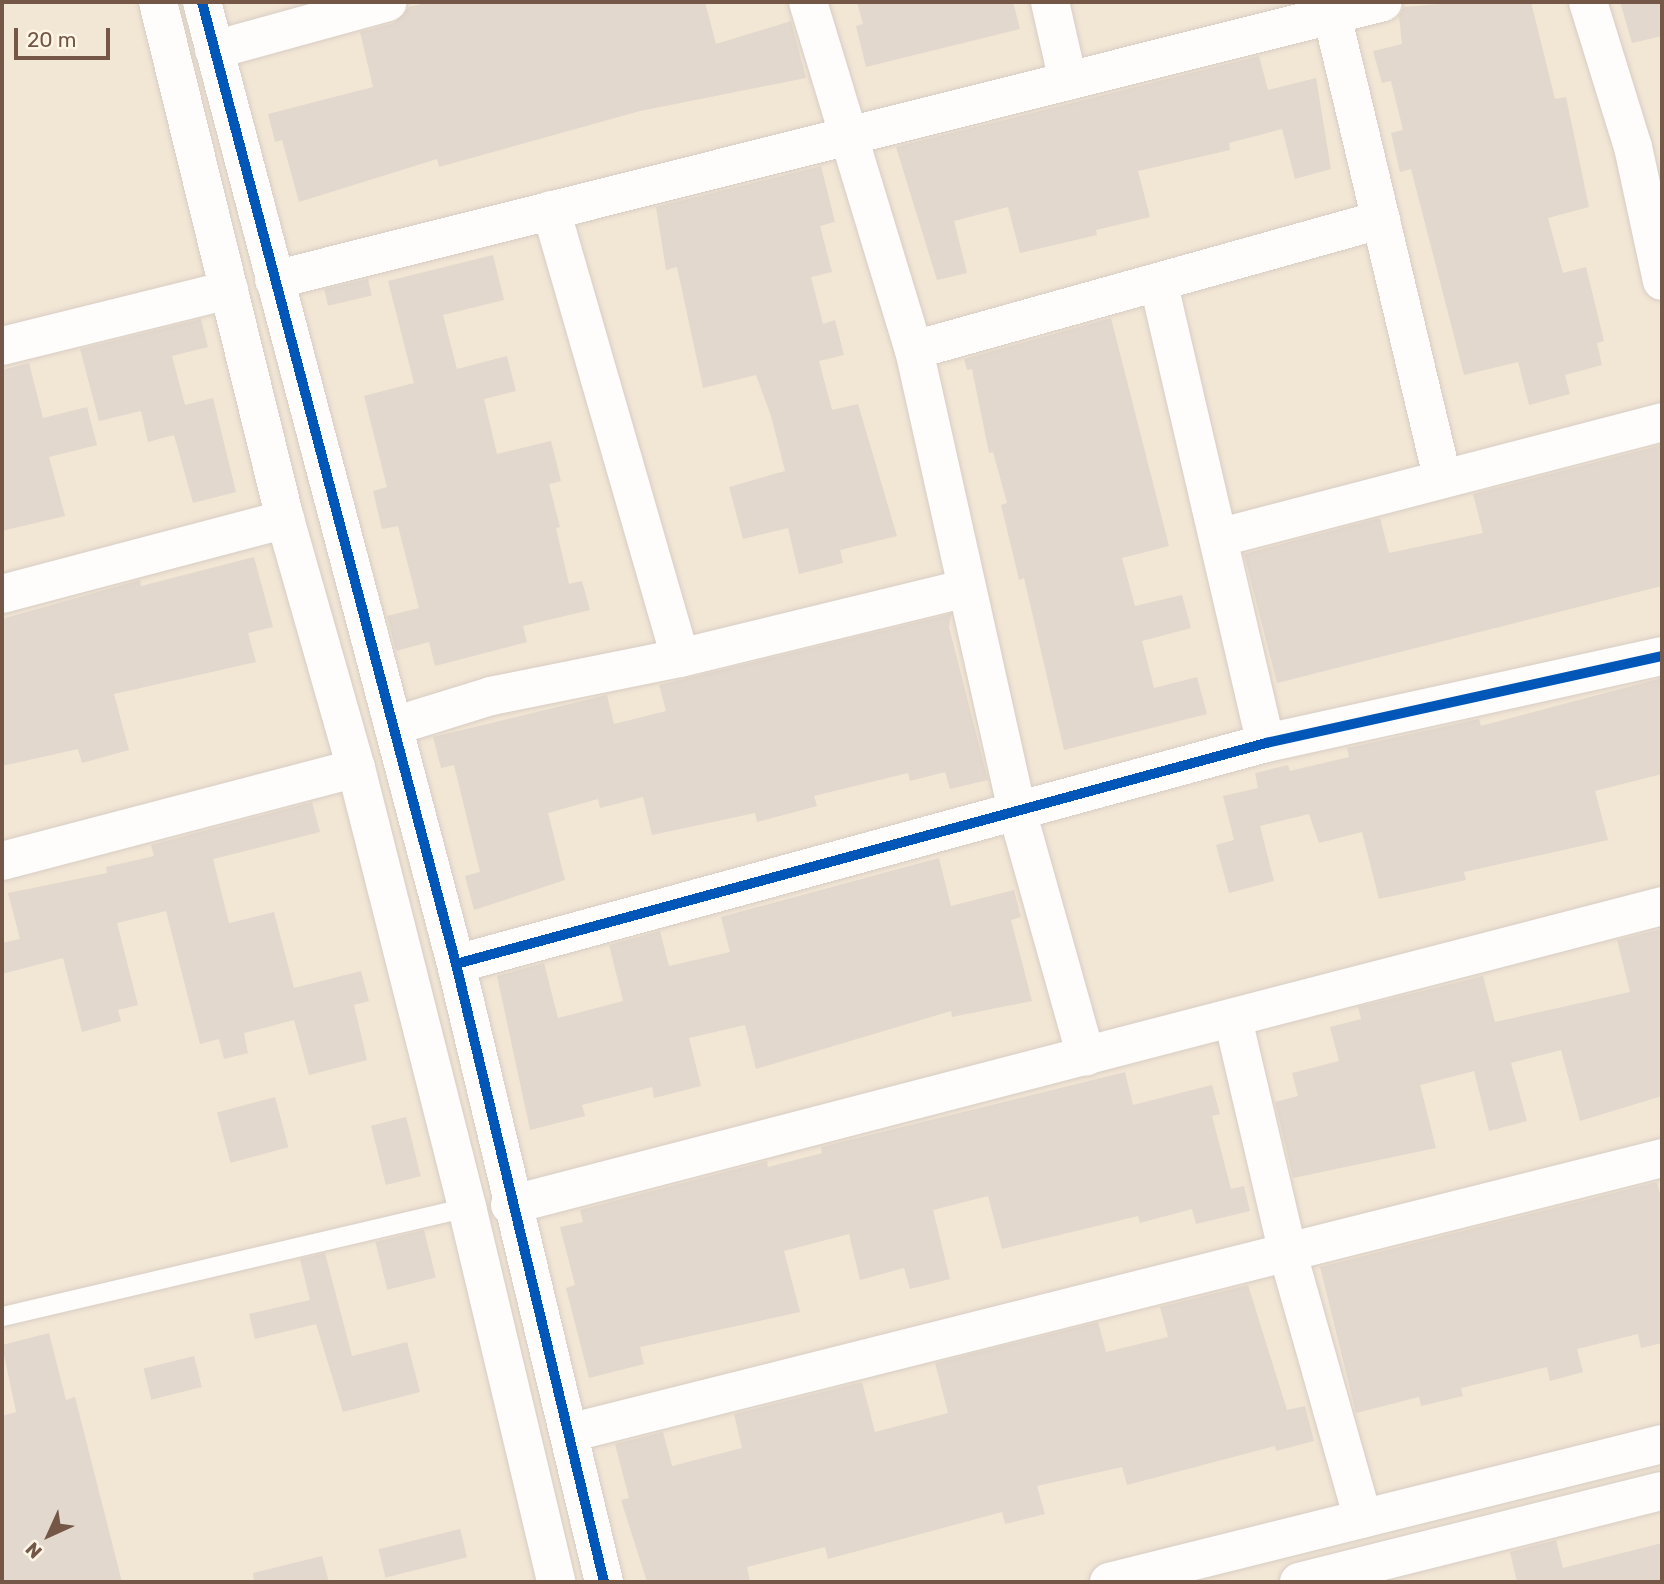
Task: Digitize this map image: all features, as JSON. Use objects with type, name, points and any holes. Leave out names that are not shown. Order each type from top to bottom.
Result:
[{"type":"street","points":[[158,2],[285,519],[356,768],[467,1207],[556,1582]]},
{"type":"street","points":[[202,2],[456,964],[510,1205],[604,1582]]},
{"type":"street","points":[[214,50],[388,2]]},
{"type":"street","points":[[808,2],[914,350],[1017,811],[1086,1056]]},
{"type":"street","points":[[1050,2],[1068,81]]},
{"type":"street","points":[[274,280],[1383,2]]},
{"type":"street","points":[[1588,2],[1648,144],[1662,281]]},
{"type":"street","points":[[1332,15],[1442,477]]},
{"type":"street","points":[[551,210],[680,659]]},
{"type":"street","points":[[914,350],[1159,285],[1381,220]]},
{"type":"street","points":[[1159,285],[1221,537],[1266,743]]},
{"type":"street","points":[[2,346],[229,290]]},
{"type":"street","points":[[1221,537],[1442,477],[1662,422]]},
{"type":"street","points":[[2,594],[285,519]]},
{"type":"street","points":[[394,726],[491,696],[680,659],[967,588]]},
{"type":"street","points":[[456,964],[1266,743],[1662,656]]},
{"type":"street","points":[[2,861],[356,768]]},
{"type":"street","points":[[510,1205],[1233,1020],[1662,906]]},
{"type":"street","points":[[1233,1020],[1288,1255],[1363,1518]]},
{"type":"street","points":[[569,1433],[1288,1255],[1662,1158]]},
{"type":"street","points":[[1109,1582],[1662,1444]]},
{"type":"street","points":[[1298,1582],[1380,1572],[1662,1491]]},
{"type":"lane","points":[[2,1316],[467,1207]]},
{"type":"shaded area","points":[[2,2],[1662,2],[1662,1582],[2,1582]]},
{"type":"building","points":[[429,2],[705,2],[716,44],[791,21],[806,78],[640,111],[439,167],[437,159],[299,202],[282,140],[275,142],[268,114],[373,87],[360,32],[394,23],[409,7]]},
{"type":"building","points":[[857,2],[1013,2],[1020,29],[866,67],[856,26],[863,24]]},
{"type":"building","points":[[1463,2],[1531,2],[1555,99],[1566,97],[1589,207],[1548,218],[1563,273],[1586,267],[1604,341],[1597,343],[1602,365],[1565,375],[1570,394],[1529,405],[1518,362],[1464,375],[1411,169],[1400,172],[1391,133],[1403,130],[1391,81],[1382,83],[1373,51],[1402,44],[1399,16],[1404,7]]},
{"type":"building","points":[[1620,2],[1662,2],[1662,36],[1632,43]]},
{"type":"building","points":[[1259,56],[1268,90],[1316,78],[1331,169],[1295,179],[1282,129],[1229,143],[1230,150],[1138,171],[1150,217],[1096,230],[1097,235],[1020,253],[1008,207],[954,221],[967,273],[937,280],[896,147]]},
{"type":"building","points":[[821,166],[835,222],[820,226],[832,272],[811,277],[823,324],[835,320],[844,355],[819,361],[832,410],[858,404],[897,536],[840,550],[843,563],[799,574],[788,528],[743,539],[729,487],[785,471],[771,416],[756,375],[703,388],[677,267],[666,270],[656,207]]},
{"type":"building","points":[[493,255],[504,300],[443,315],[457,369],[507,356],[516,391],[484,399],[497,454],[551,441],[561,481],[549,484],[560,527],[556,528],[569,584],[582,581],[590,610],[523,626],[527,642],[435,666],[429,642],[396,651],[387,616],[419,608],[398,526],[382,529],[373,491],[387,487],[364,396],[414,383],[388,281]]},
{"type":"building","points":[[368,279],[372,296],[328,306],[324,289]]},
{"type":"building","points":[[1111,318],[1169,546],[1122,558],[1135,606],[1182,595],[1191,628],[1142,641],[1154,688],[1197,677],[1207,714],[1064,750],[1024,578],[1019,580],[1001,505],[1007,503],[993,452],[989,453],[972,369],[967,370],[964,359]]},
{"type":"building","points":[[201,319],[208,347],[172,356],[185,405],[213,398],[236,492],[193,503],[174,435],[148,442],[141,411],[99,421],[80,349]]},
{"type":"building","points":[[29,363],[43,418],[87,407],[97,445],[49,457],[65,516],[2,531],[2,370]]},
{"type":"building","points":[[1662,445],[1662,586],[1277,683],[1244,554],[1380,518],[1389,553],[1483,533],[1473,494]]},
{"type":"building","points":[[254,557],[273,627],[248,633],[256,662],[114,694],[129,750],[82,763],[78,749],[2,766],[2,619],[140,580],[141,586]]},
{"type":"building","points":[[951,614],[949,627],[988,780],[950,789],[945,772],[910,781],[908,773],[814,796],[817,806],[757,822],[755,813],[652,835],[643,797],[600,808],[598,799],[548,813],[565,880],[474,910],[465,876],[480,872],[454,765],[441,768],[433,737],[607,695],[614,724],[666,711],[659,685]]},
{"type":"building","points":[[1662,678],[1662,774],[1595,791],[1608,840],[1464,872],[1466,880],[1379,899],[1362,832],[1319,843],[1309,814],[1260,826],[1274,881],[1229,893],[1216,845],[1234,840],[1223,796],[1258,788],[1255,773],[1288,765],[1290,771],[1349,757],[1347,748],[1479,719],[1481,726]]},
{"type":"building","points":[[312,802],[320,832],[213,859],[229,923],[274,912],[294,988],[361,971],[369,1001],[354,1005],[367,1060],[309,1075],[294,1020],[244,1033],[248,1053],[224,1059],[219,1039],[200,1044],[166,911],[117,923],[138,1005],[118,1010],[121,1021],[82,1032],[63,958],[2,974],[2,943],[20,939],[8,893],[107,873],[106,867],[154,856],[151,845]]},
{"type":"building","points":[[939,858],[951,906],[1014,890],[1021,917],[1011,920],[1032,1001],[952,1017],[951,1011],[756,1069],[745,1025],[689,1038],[701,1086],[654,1098],[652,1087],[582,1105],[585,1116],[530,1130],[497,976],[544,963],[558,1018],[623,1001],[609,945],[660,931],[669,966],[730,952],[721,917]]},
{"type":"building","points":[[1662,929],[1662,1096],[1580,1121],[1561,1050],[1511,1063],[1527,1121],[1489,1131],[1474,1071],[1420,1085],[1436,1148],[1293,1178],[1275,1102],[1298,1096],[1292,1073],[1339,1061],[1330,1027],[1361,1019],[1358,1007],[1483,976],[1495,1022],[1630,992],[1617,940]]},
{"type":"building","points":[[1125,1072],[1133,1105],[1212,1085],[1220,1114],[1212,1116],[1231,1189],[1244,1186],[1250,1211],[1196,1224],[1192,1209],[1140,1223],[1138,1216],[1002,1249],[988,1196],[933,1210],[950,1279],[910,1289],[904,1268],[860,1280],[849,1234],[784,1251],[800,1312],[640,1347],[644,1364],[589,1378],[566,1288],[575,1285],[560,1227],[583,1222],[580,1210],[767,1161],[768,1167],[822,1153],[821,1147]]},
{"type":"building","points":[[275,1097],[288,1147],[231,1163],[217,1113]]},
{"type":"building","points":[[406,1117],[421,1176],[386,1185],[371,1126]]},
{"type":"building","points":[[1657,1182],[1662,1202],[1662,1343],[1641,1348],[1638,1334],[1577,1349],[1583,1372],[1550,1381],[1547,1367],[1461,1388],[1463,1396],[1421,1406],[1419,1397],[1356,1413],[1320,1267]]},
{"type":"building","points":[[424,1230],[436,1278],[387,1290],[375,1242]]},
{"type":"building","points":[[325,1253],[352,1356],[407,1342],[420,1392],[343,1412],[316,1324],[255,1339],[249,1314],[310,1300],[300,1259]]},
{"type":"building","points":[[1248,1285],[1287,1410],[1305,1406],[1314,1441],[1276,1451],[1275,1446],[1127,1485],[1122,1467],[1037,1486],[1045,1514],[1005,1524],[1002,1512],[828,1559],[825,1547],[747,1567],[750,1582],[647,1582],[621,1500],[629,1498],[615,1444],[663,1432],[672,1466],[742,1448],[734,1414],[862,1382],[875,1432],[948,1413],[935,1363],[1098,1322],[1106,1352],[1168,1337],[1160,1307]]},
{"type":"building","points":[[49,1333],[66,1400],[75,1397],[122,1582],[2,1582],[2,1416],[16,1412],[2,1345]]},
{"type":"building","points":[[194,1356],[202,1387],[151,1400],[144,1369]]},
{"type":"building","points":[[460,1529],[467,1557],[386,1577],[378,1549]]},
{"type":"building","points":[[1556,1540],[1563,1568],[1662,1543],[1662,1582],[1517,1582],[1510,1552]]},
{"type":"building","points":[[322,1556],[329,1582],[254,1582],[253,1573]]},
{"type":"cycle path","points":[[202,2],[456,964],[604,1582]]},
{"type":"cycle path","points":[[456,964],[1266,743],[1662,656]]}]
